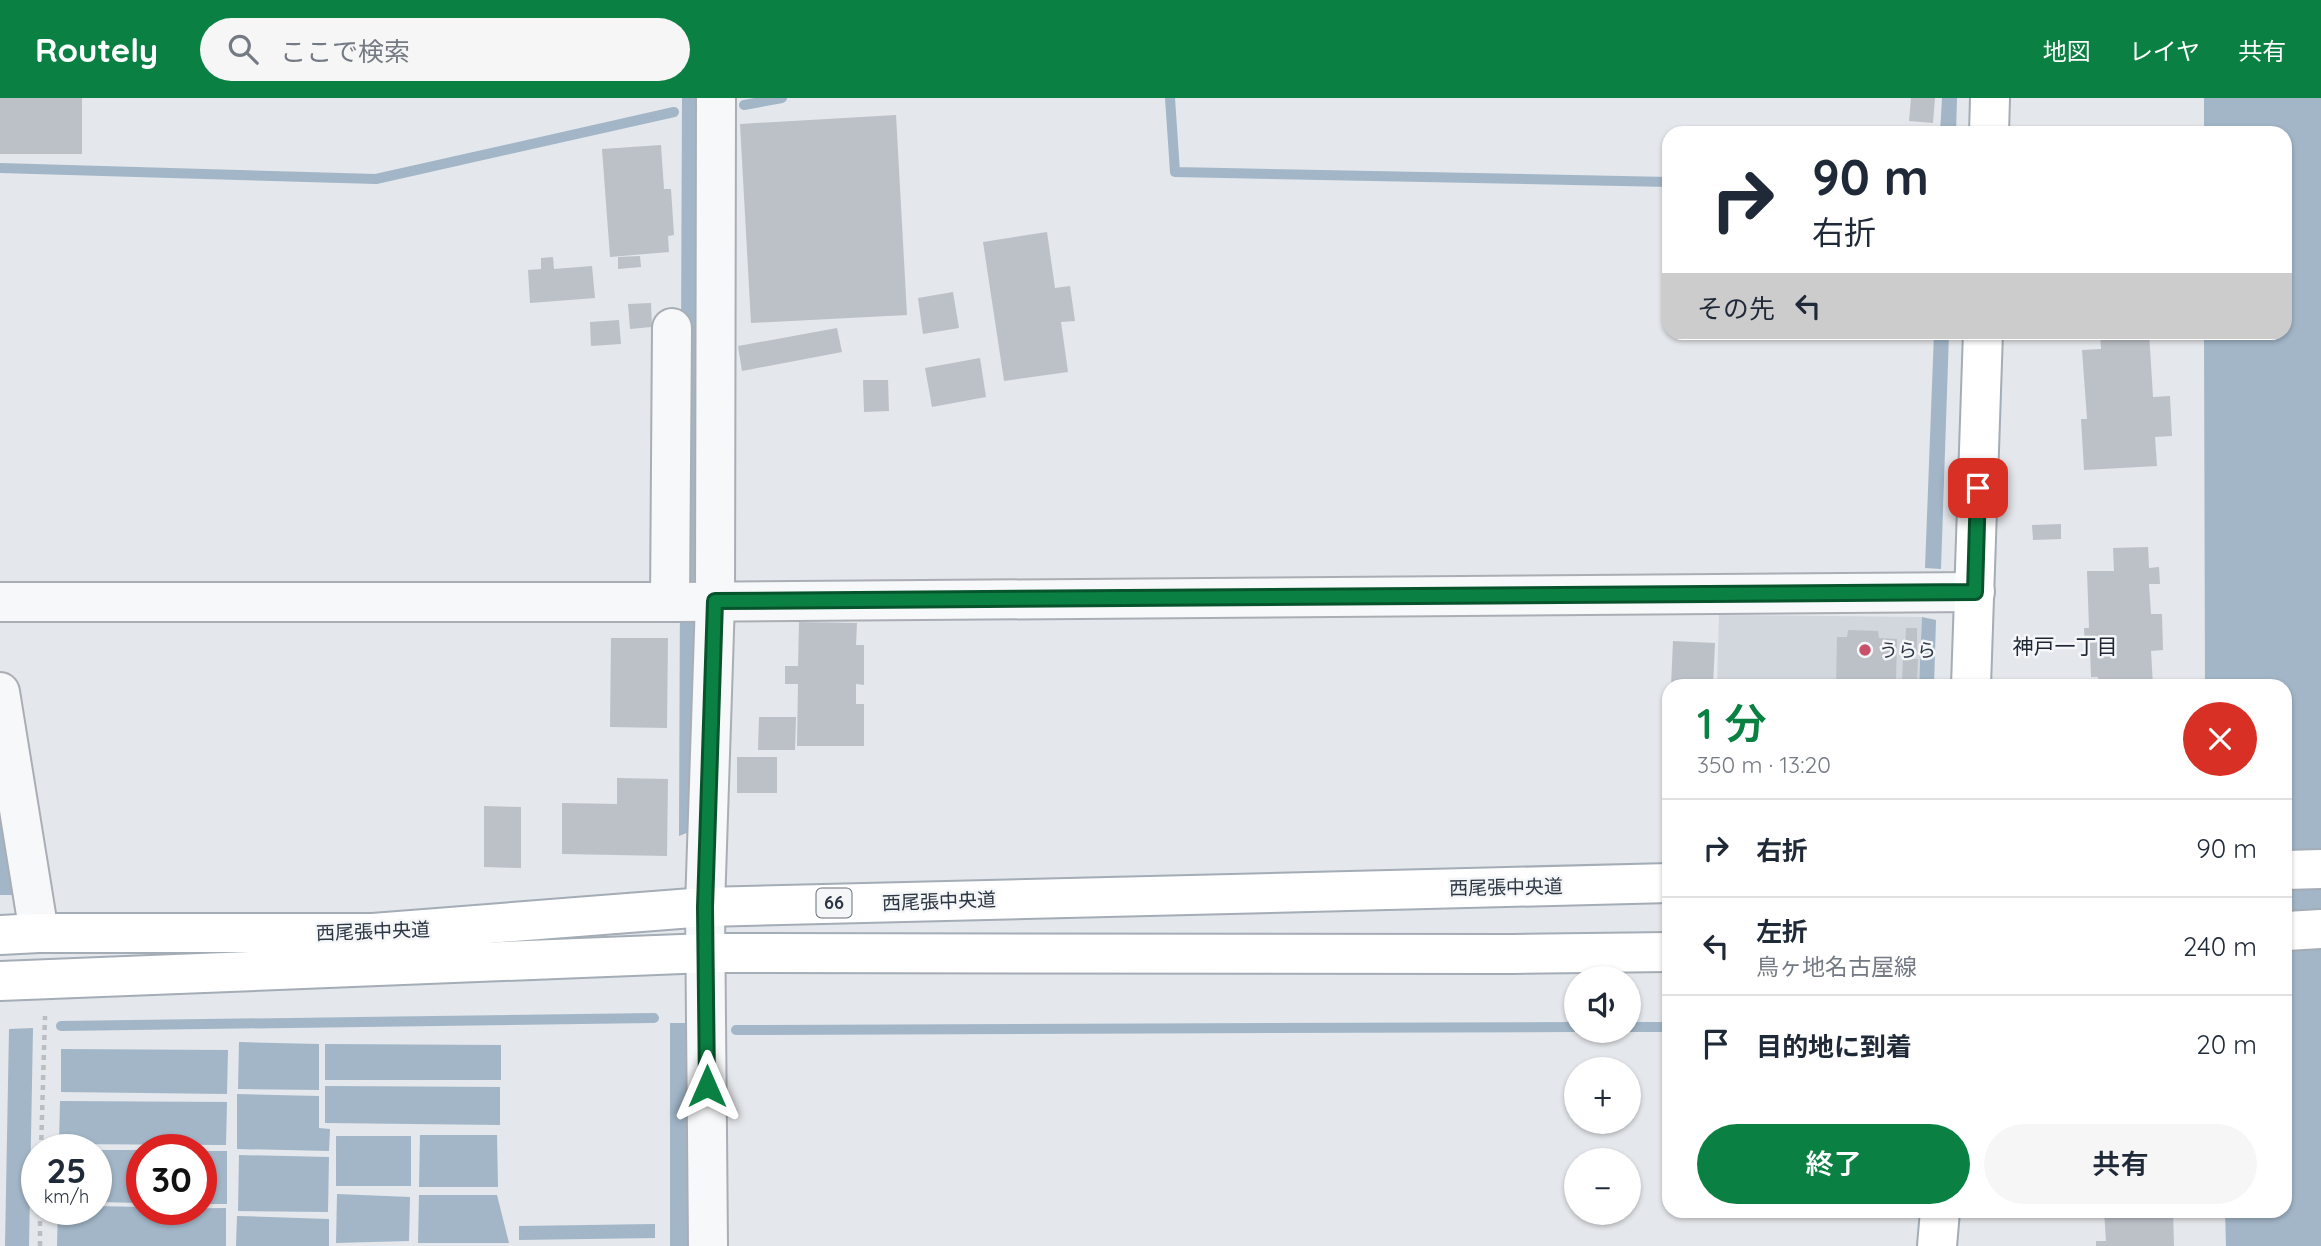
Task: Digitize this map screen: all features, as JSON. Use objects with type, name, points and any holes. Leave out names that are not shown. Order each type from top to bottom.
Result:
[{"type":"main road","points":[[1989,126],[1990,98]]},
{"type":"main road","points":[[1971,679],[1983,340]]},
{"type":"main road","points":[[2292,870],[2321,869]]},
{"type":"main road","name":"西尾張中央道","points":[[0,935],[373,933],[705,907],[1662,883]]},
{"type":"main road","points":[[2292,931],[2321,929]]},
{"type":"main road","name":"西尾張中央道","points":[[0,981],[707,953],[1662,952]]},
{"type":"main road","points":[[1937,1246],[1939,1218]]},
{"type":"street","points":[[691,601],[716,98]]},
{"type":"street","points":[[672,328],[691,601],[707,953],[708,1246]]},
{"type":"street","points":[[0,602],[691,601],[1975,592]]},
{"type":"street","points":[[0,692],[39,933]]},
{"type":"path","points":[[41,1134],[46,980]]},
{"type":"path","points":[[40,1225],[40,1246]]},
{"type":"shaded area","points":[[1719,615],[1922,617],[1919,679],[1717,679]]},
{"type":"water","points":[[682,98],[698,98],[698,617],[694,830],[679,836]]},
{"type":"water","points":[[1942,98],[1957,98],[1956,126],[1940,126]]},
{"type":"water","points":[[2204,98],[2321,98],[2321,1246],[2226,1246],[2225,1218],[2292,1218],[2292,679],[2205,679],[2204,340],[2292,340],[2292,126],[2204,126]]},
{"type":"water","points":[[1934,340],[1949,340],[1941,569],[1925,568]]},
{"type":"water","points":[[1922,617],[1936,620],[1934,679],[1919,679]]},
{"type":"water","points":[[0,791],[14,895],[0,895]]},
{"type":"water","points":[[670,1023],[689,1023],[688,1246],[670,1246]]},
{"type":"water","points":[[33,1028],[31,1134],[21,1134],[21,1225],[29,1225],[29,1246],[5,1246],[9,1029]]},
{"type":"water","points":[[239,1042],[319,1044],[319,1090],[238,1089]]},
{"type":"water","points":[[325,1044],[501,1045],[501,1080],[325,1080]]},
{"type":"water","points":[[61,1049],[228,1050],[227,1094],[61,1092]]},
{"type":"water","points":[[325,1086],[500,1087],[500,1125],[325,1123]]},
{"type":"water","points":[[237,1094],[319,1096],[319,1128],[330,1129],[329,1151],[237,1149]]},
{"type":"water","points":[[60,1101],[227,1102],[226,1145],[217,1145],[217,1134],[126,1134],[126,1144],[112,1144],[112,1134],[59,1134]]},
{"type":"water","points":[[420,1135],[497,1135],[498,1187],[419,1187]]},
{"type":"water","points":[[336,1136],[411,1136],[411,1186],[336,1186]]},
{"type":"water","points":[[112,1150],[126,1150],[126,1203],[112,1202]]},
{"type":"water","points":[[217,1151],[227,1151],[227,1204],[217,1204]]},
{"type":"water","points":[[239,1155],[329,1157],[328,1212],[238,1211]]},
{"type":"water","points":[[337,1194],[410,1197],[409,1241],[336,1243]]},
{"type":"water","points":[[419,1195],[497,1195],[509,1243],[418,1243]]},
{"type":"water","points":[[112,1206],[126,1207],[126,1225],[217,1225],[217,1208],[226,1208],[226,1246],[57,1246],[58,1225],[112,1225]]},
{"type":"water","points":[[237,1216],[329,1219],[329,1246],[236,1246]]},
{"type":"water","points":[[655,1224],[655,1238],[519,1240],[519,1226]]},
{"type":"building","points":[[0,98],[82,98],[82,154],[0,154]]},
{"type":"building","points":[[1911,98],[1935,98],[1933,123],[1909,121]]},
{"type":"building","points":[[896,115],[907,315],[751,323],[740,124]]},
{"type":"building","points":[[661,145],[664,189],[671,189],[674,235],[668,236],[669,252],[610,257],[602,149]]},
{"type":"building","points":[[1047,232],[1055,288],[1070,286],[1075,321],[1061,322],[1068,372],[1004,381],[983,242]]},
{"type":"building","points":[[640,256],[641,267],[618,269],[618,257]]},
{"type":"building","points":[[553,257],[554,269],[592,266],[595,298],[530,303],[528,270],[541,269],[541,258]]},
{"type":"building","points":[[953,292],[959,328],[923,334],[918,298]]},
{"type":"building","points":[[651,303],[652,327],[630,329],[628,304]]},
{"type":"building","points":[[619,320],[621,344],[591,346],[590,322]]},
{"type":"building","points":[[837,328],[842,352],[742,371],[738,346]]},
{"type":"building","points":[[2100,340],[2149,340],[2153,397],[2170,396],[2172,436],[2155,437],[2157,466],[2084,470],[2081,419],[2087,419],[2082,350],[2101,349]]},
{"type":"building","points":[[980,358],[986,397],[932,407],[925,368]]},
{"type":"building","points":[[863,380],[888,380],[889,411],[864,412]]},
{"type":"building","points":[[2061,524],[2061,539],[2033,540],[2032,525]]},
{"type":"building","points":[[2148,547],[2149,568],[2159,567],[2160,584],[2149,584],[2151,614],[2162,614],[2163,650],[2151,651],[2153,679],[2091,677],[2090,649],[2085,649],[2084,628],[2089,628],[2087,571],[2114,571],[2113,548]]},
{"type":"building","points":[[799,622],[857,623],[856,645],[864,645],[864,685],[856,684],[856,704],[864,704],[864,746],[797,746],[798,684],[785,684],[785,666],[798,666]]},
{"type":"building","points":[[1906,628],[1917,628],[1917,653],[1905,652]]},
{"type":"building","points":[[1848,630],[1878,631],[1879,638],[1897,639],[1896,679],[1836,679],[1837,637],[1847,637]]},
{"type":"building","points":[[611,638],[668,638],[667,728],[610,727]]},
{"type":"building","points":[[1673,641],[1715,643],[1713,679],[1671,679]]},
{"type":"building","points":[[1903,659],[1918,659],[1917,679],[1902,679]]},
{"type":"building","points":[[759,717],[796,717],[795,750],[758,750]]},
{"type":"building","points":[[737,757],[777,757],[777,793],[737,793]]},
{"type":"building","points":[[617,778],[668,779],[667,856],[562,854],[562,803],[617,804]]},
{"type":"building","points":[[484,806],[521,807],[521,868],[484,867]]},
{"type":"building","points":[[2104,1218],[2173,1218],[2174,1246],[2096,1246],[2096,1241],[2106,1241]]},
{"type":"waterway","points":[[744,105],[782,98]]},
{"type":"waterway","points":[[1170,98],[1175,172],[1662,182]]},
{"type":"waterway","points":[[0,168],[376,179],[674,112]]},
{"type":"waterway","points":[[61,1026],[654,1018]]},
{"type":"waterway","points":[[736,1030],[1564,1027]]},
{"type":"waterway","points":[[1641,1027],[1662,1027]]},
{"type":"place","name":"うらら","points":[[1865,650]]},
{"type":"district","name":"神戸一丁目","points":[[2065,647]]},
{"type":"route","points":[[707,1086],[705,907],[715,601],[1975,592],[1978,488]]}]
